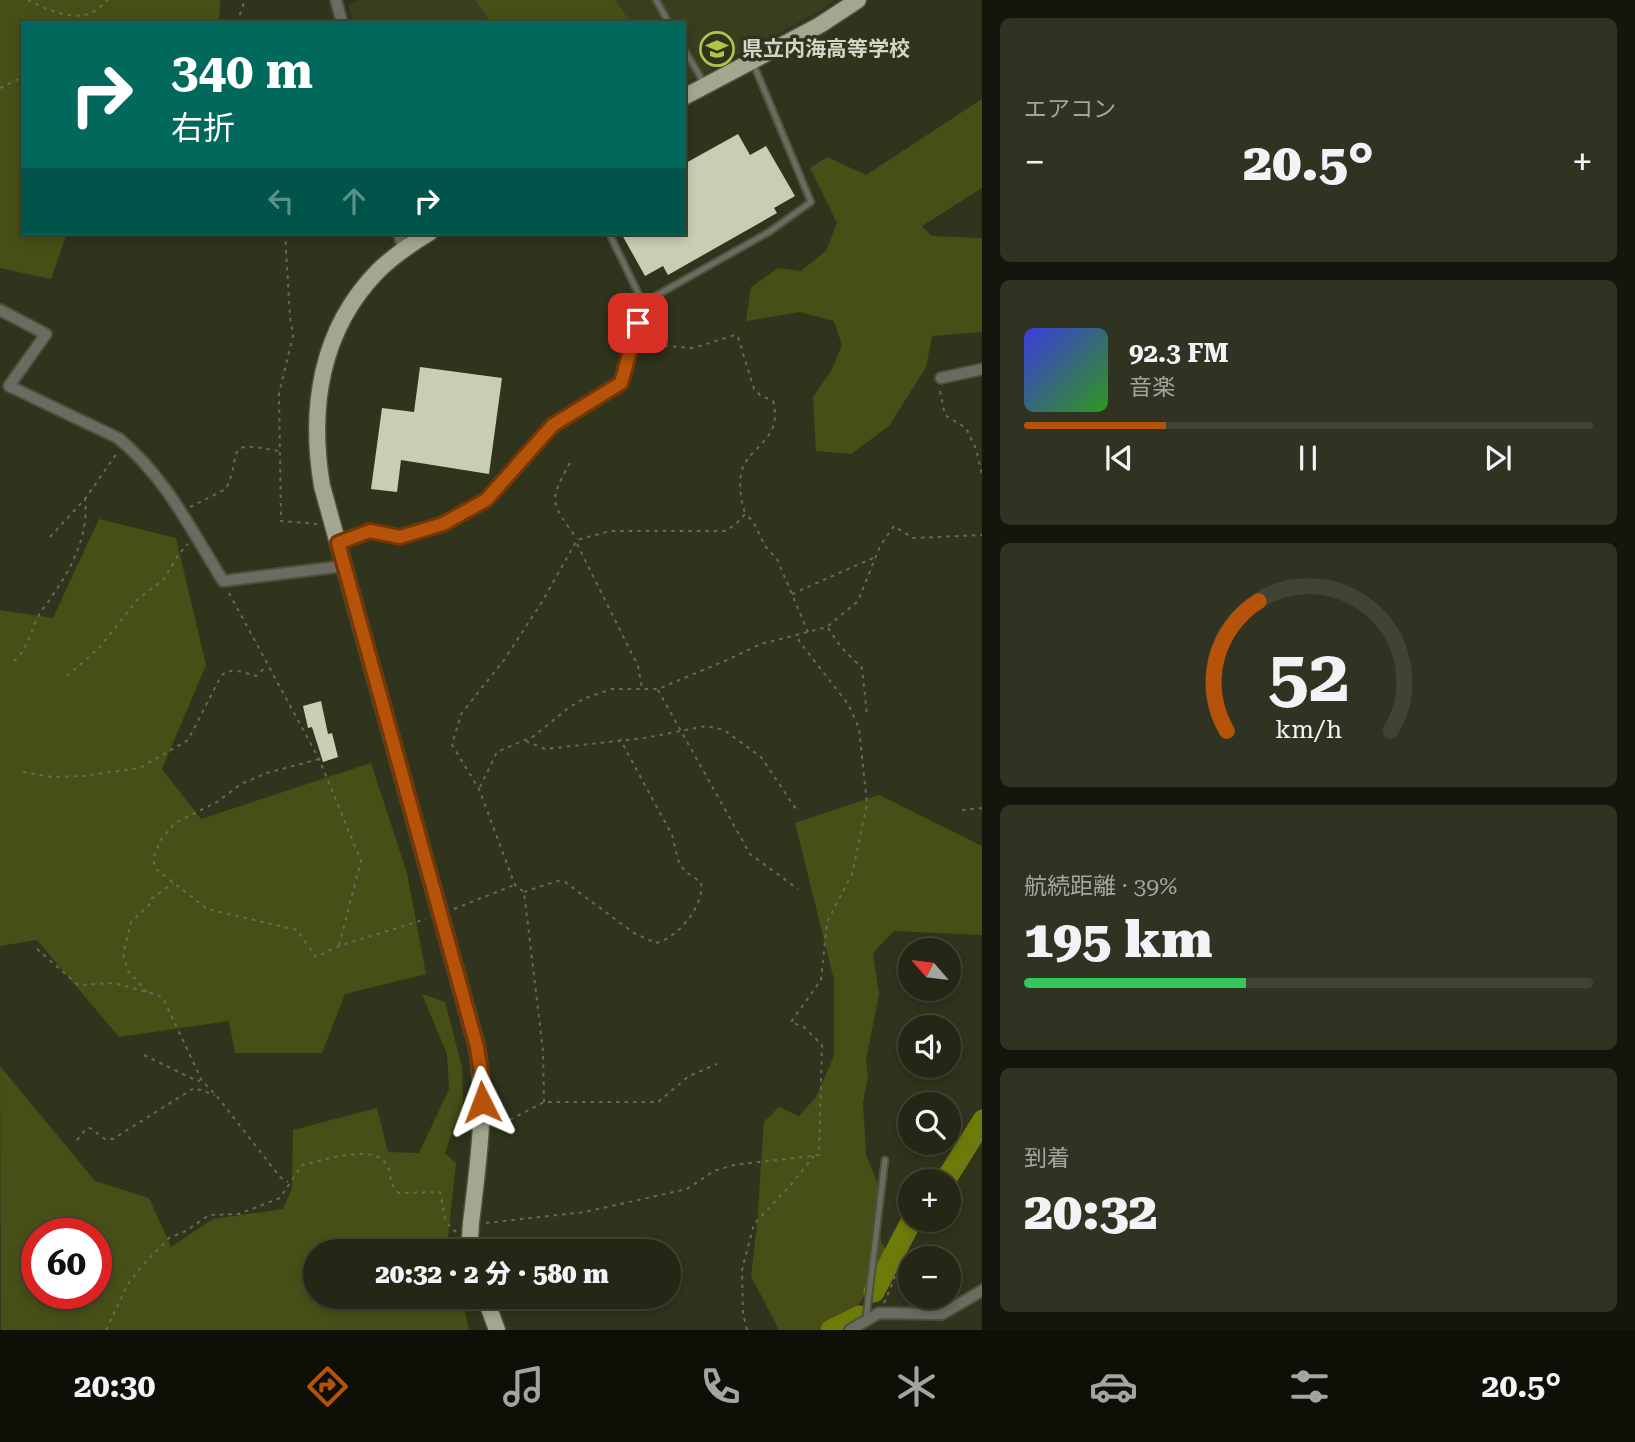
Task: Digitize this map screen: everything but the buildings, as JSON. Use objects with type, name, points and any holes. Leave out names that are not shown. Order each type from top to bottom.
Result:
[{"type":"main road","points":[[686,96],[821,25],[858,0]]},
{"type":"main road","points":[[426,235],[377,272],[350,307],[337,333],[318,392],[316,451],[332,525],[477,1047],[482,1079],[482,1125],[471,1237]]},
{"type":"main road","points":[[489,1309],[497,1330]]},
{"type":"street","points":[[336,0],[341,21]]},
{"type":"street","points":[[399,235],[403,250]]},
{"type":"street","points":[[0,310],[46,334],[9,386],[118,438],[132,449],[153,471],[223,580],[344,566]]},
{"type":"street","points":[[941,378],[982,369]]},
{"type":"street","points":[[849,1330],[879,1313],[942,1314],[982,1290]]},
{"type":"lane","points":[[656,0],[668,21]]},
{"type":"lane","points":[[686,52],[706,86]]},
{"type":"lane","points":[[643,303],[769,232],[811,202],[752,61]]},
{"type":"lane","points":[[338,543],[370,531],[400,537],[443,524],[486,500],[553,425],[621,383],[643,303],[610,235]]},
{"type":"lane","points":[[865,1322],[886,1160]]},
{"type":"path","points":[[29,0],[47,10],[74,15],[93,13],[108,0]]},
{"type":"path","points":[[238,21],[245,0]]},
{"type":"path","points":[[0,88],[21,78]]},
{"type":"path","points":[[285,235],[293,336],[279,393],[282,521],[332,525]]},
{"type":"path","points":[[632,343],[692,348],[735,335],[738,338],[754,389],[774,401],[776,412],[776,421],[771,431],[741,474],[741,501],[745,514],[753,521],[765,546],[777,559],[808,632]]},
{"type":"path","points":[[941,378],[940,389],[945,415],[966,428],[976,449],[982,480]]},
{"type":"path","points":[[179,510],[226,489],[232,462],[240,448],[248,445],[279,451]]},
{"type":"path","points":[[50,537],[85,499],[116,454],[132,449]]},
{"type":"path","points":[[570,463],[554,492],[554,501],[556,510],[577,540]]},
{"type":"path","points":[[14,662],[26,648],[37,618],[60,584],[75,555],[85,523],[85,499]]},
{"type":"path","points":[[544,1102],[543,1051],[524,892],[515,885],[479,789],[452,744],[461,714],[504,660],[542,602],[577,540],[610,531],[725,531],[745,514]]},
{"type":"path","points":[[479,789],[497,752],[534,736],[583,699],[612,689],[657,689],[761,644],[827,626],[858,601],[874,558],[894,526],[913,538],[982,535]]},
{"type":"path","points":[[67,676],[99,648],[138,599],[164,579],[178,555],[196,537]]},
{"type":"path","points":[[575,543],[638,666],[642,689]]},
{"type":"path","points":[[792,594],[874,558]]},
{"type":"path","points":[[223,580],[319,759],[361,861],[339,946]]},
{"type":"path","points":[[827,626],[841,647],[862,668],[867,715]]},
{"type":"path","points":[[106,1330],[128,1284],[169,1238],[186,1231],[209,1215],[239,1214],[280,1198],[302,1166],[352,1153],[379,1157],[386,1164],[391,1186],[399,1193],[440,1192],[446,1222],[459,1236],[471,1237],[491,1223],[585,1212],[687,1189],[714,1171],[734,1165],[819,1155],[822,1045],[804,1027],[791,1022],[821,980],[827,922],[852,874],[862,838],[867,804],[859,727],[848,704],[799,641],[797,634]]},
{"type":"path","points":[[23,772],[52,777],[83,776],[140,768],[188,740],[226,671],[233,670],[256,676],[268,666]]},
{"type":"path","points":[[657,689],[750,854],[757,862],[798,889]]},
{"type":"path","points":[[524,740],[545,750],[706,726],[724,730],[761,757],[797,812]]},
{"type":"path","points":[[524,892],[557,881],[565,882],[634,933],[656,943],[671,938],[689,919],[702,889],[701,882],[686,872],[679,863],[672,835],[620,739]]},
{"type":"path","points":[[319,759],[241,784],[217,802],[175,823],[160,841],[153,859],[156,869],[207,909],[297,930],[316,957],[339,946],[441,915],[515,885]]},
{"type":"path","points":[[962,810],[982,808]]},
{"type":"path","points":[[147,992],[128,971],[123,954],[131,922],[150,904],[151,899],[173,883]]},
{"type":"path","points":[[37,949],[78,985],[114,983],[147,992],[164,1000],[202,1081],[280,1177],[289,1183]]},
{"type":"path","points":[[144,1055],[194,1080],[202,1081]]},
{"type":"path","points":[[482,1125],[502,1124],[544,1102],[658,1102],[690,1076],[717,1064]]},
{"type":"path","points":[[77,1140],[90,1128],[105,1139],[113,1139],[194,1088],[216,1095]]},
{"type":"path","points":[[960,1169],[982,1132]]},
{"type":"path","points":[[747,1330],[743,1314],[742,1270],[754,1224],[815,1155]]},
{"type":"path","points":[[879,1313],[914,1232]]},
{"type":"shaded area","points":[[0,0],[220,0],[219,21],[21,21],[21,235],[66,235],[51,279],[0,268]]},
{"type":"shaded area","name":"県立内海高等学校","points":[[358,0],[835,0],[820,11],[686,83],[686,21],[353,21],[349,5]]},
{"type":"shaded area","points":[[475,0],[615,0],[630,21],[490,21]]},
{"type":"shaded area","points":[[982,99],[982,188],[922,226],[931,236],[982,238],[982,332],[932,336],[926,367],[889,426],[851,454],[816,451],[813,397],[831,371],[842,345],[834,321],[800,312],[746,321],[751,287],[778,268],[801,271],[826,251],[837,223],[810,168],[827,157],[866,175]]},
{"type":"shaded area","points":[[99,519],[176,538],[206,665],[162,769],[201,819],[371,763],[407,873],[426,974],[345,994],[322,1053],[235,1053],[229,1021],[119,1037],[37,940],[0,946],[0,610],[53,618]]},
{"type":"shaded area","points":[[879,795],[982,846],[982,935],[894,931],[873,953],[879,994],[866,1060],[868,1078],[863,1102],[866,1155],[878,1184],[881,1241],[888,1253],[855,1312],[818,1330],[779,1330],[751,1276],[764,1122],[779,1107],[799,1116],[816,1097],[834,1056],[834,980],[795,823]]},
{"type":"shaded area","points":[[422,994],[445,1002],[462,1067],[464,1125],[453,1128],[445,1153],[456,1163],[448,1239],[303,1239],[303,1309],[465,1309],[469,1330],[1,1330],[0,1066],[95,1181],[149,1198],[171,1247],[213,1219],[283,1209],[292,1188],[293,1130],[377,1108],[388,1152],[419,1153],[449,1089],[447,1054]]},
{"type":"waterway","points":[[952,1169],[982,1122]]},
{"type":"waterway","points":[[874,1292],[906,1232]]},
{"type":"waterway","points":[[831,1330],[860,1316]]},
{"type":"place","name":"県立内海高等学校","points":[[717,49]]},
{"type":"route","points":[[482,1102],[477,1047],[338,543],[370,531],[400,537],[443,524],[486,500],[553,425],[621,383],[638,323]]}]
